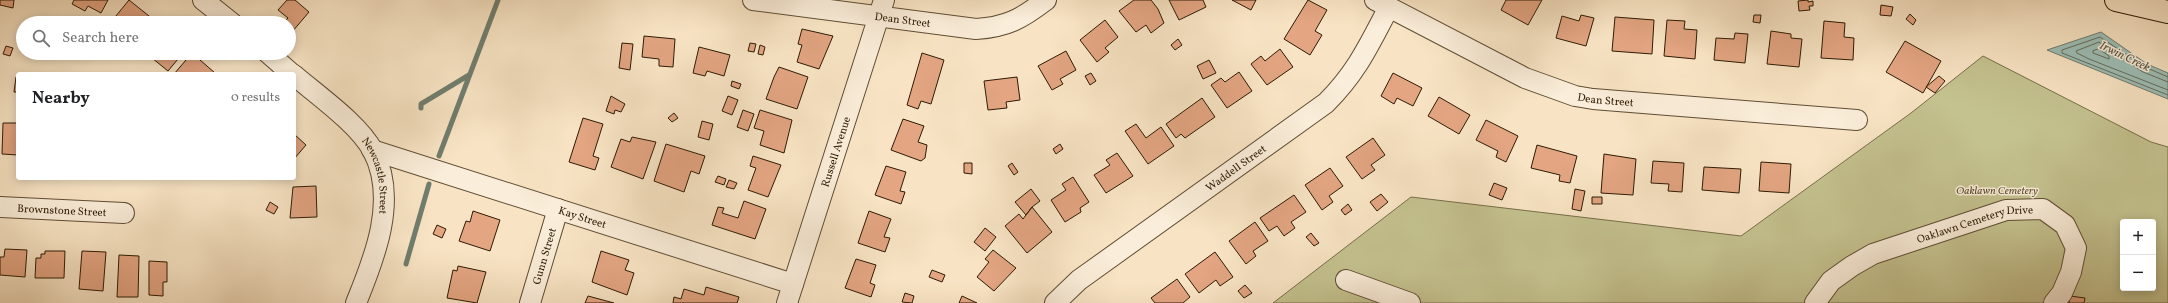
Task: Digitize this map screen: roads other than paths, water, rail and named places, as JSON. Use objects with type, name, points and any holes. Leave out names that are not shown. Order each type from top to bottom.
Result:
[{"type":"highway","points":[[2116,0],[2168,12]]},
{"type":"street","points":[[203,0],[223,16]]},
{"type":"street","name":"Dean Street","points":[[753,0],[881,8],[976,29],[996,27],[1020,19],[1046,0]]},
{"type":"street","name":"Dean Street","points":[[1382,4],[1525,78],[1575,96],[1592,99],[1857,120]]},
{"type":"street","name":"Waddell Street","points":[[1055,303],[1079,280],[1326,103],[1346,84],[1361,61],[1382,4]]},
{"type":"street","name":"Russell Avenue","points":[[787,303],[881,8]]},
{"type":"street","name":"Newcastle Street","points":[[276,60],[290,72]]},
{"type":"street","name":"Newcastle Street","points":[[296,78],[345,119],[372,150],[381,177],[383,199],[381,233],[373,261],[356,303]]},
{"type":"street","name":"Kay Street","points":[[372,150],[793,284]]},
{"type":"street","name":"Brownstone Street","points":[[0,207],[124,213]]},
{"type":"street","name":"Gunn Street","points":[[530,303],[558,209]]},
{"type":"street","name":"Oaklawn Cemetery Drive","points":[[1815,303],[1832,281],[1852,266],[1873,254],[2006,210],[2043,209],[2066,225],[2076,248],[2071,272],[2062,292],[2054,303]]},
{"type":"street","points":[[1346,280],[1410,303]]},
{"type":"water","name":"Irwin Creek","points":[[2101,32],[2147,64],[2168,73],[2168,99],[2047,50]]},
{"type":"waterway","points":[[439,156],[498,0]]},
{"type":"waterway","points":[[421,108],[421,104],[469,75]]},
{"type":"waterway","points":[[406,264],[429,184]]},
{"type":"park label","name":"Oaklawn Cemetery","points":[[1997,190]]}]
